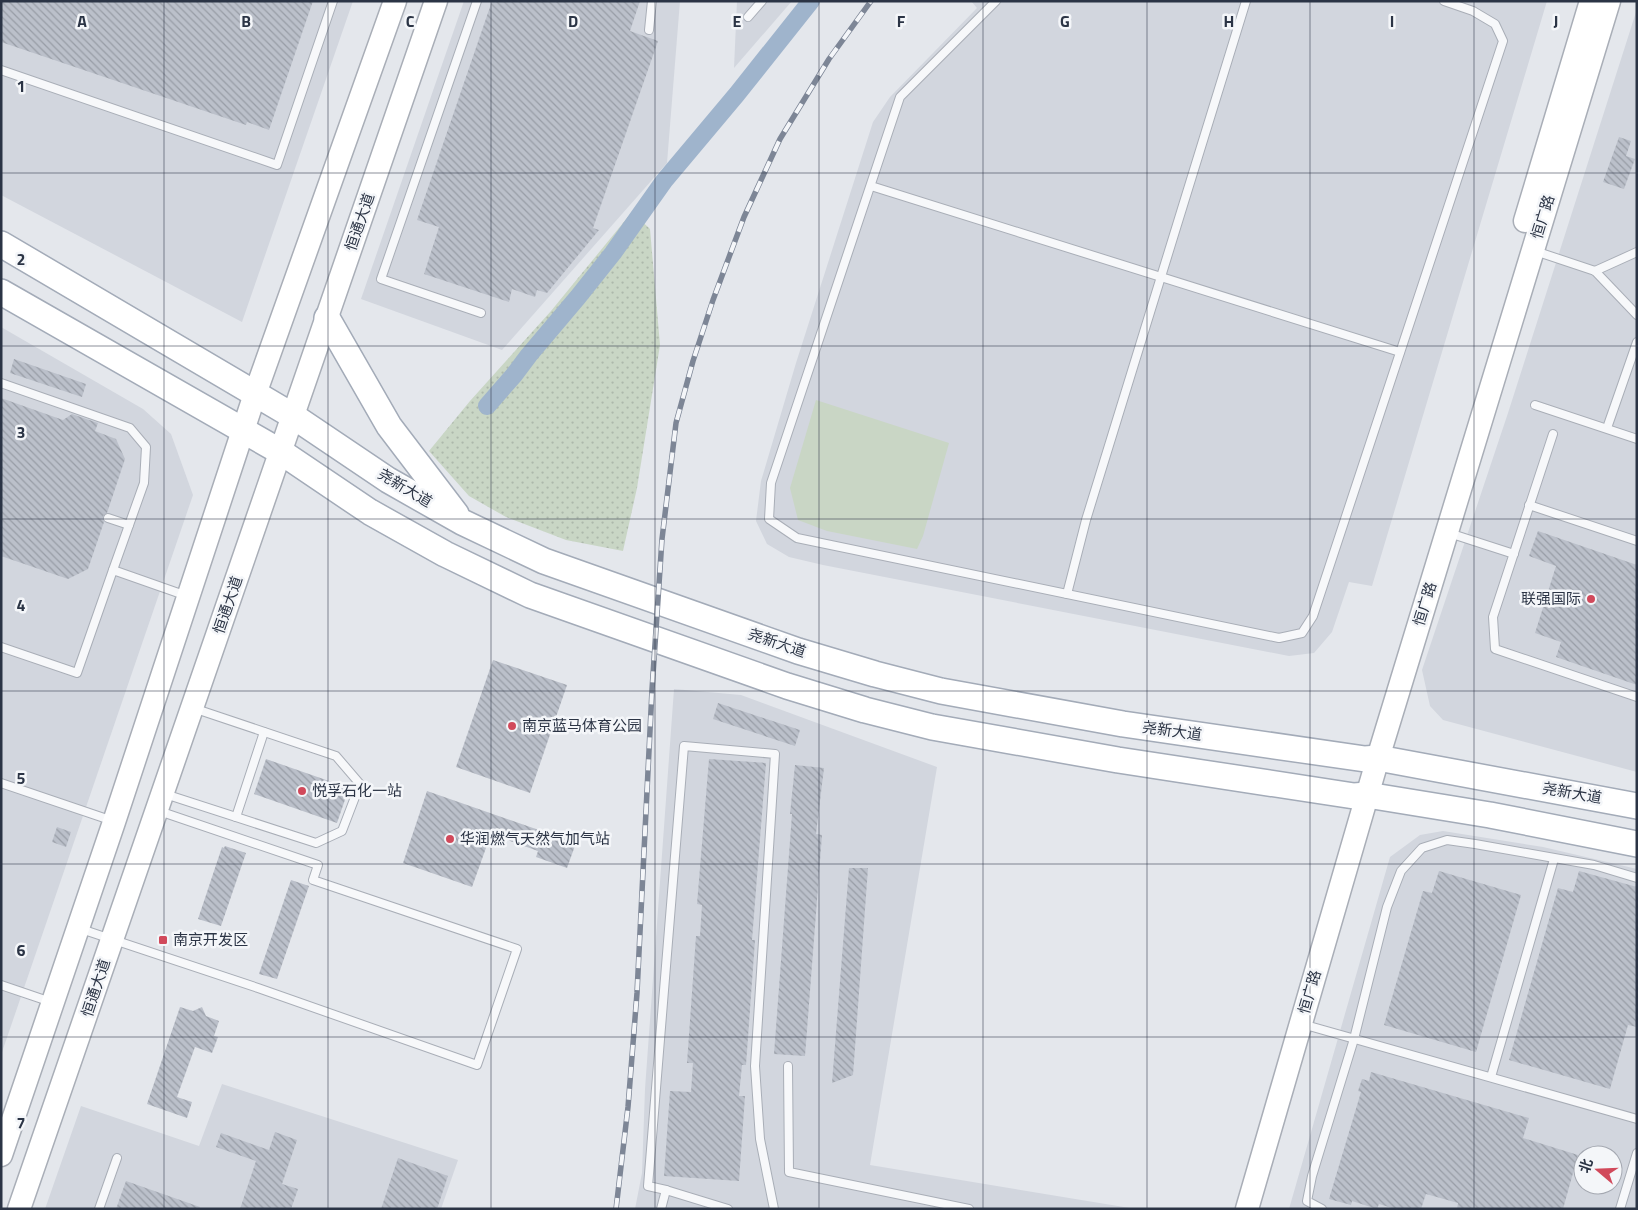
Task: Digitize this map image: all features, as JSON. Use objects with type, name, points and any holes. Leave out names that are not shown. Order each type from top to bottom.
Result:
[{"type":"main road","points":[[1,1155],[114,822],[255,394],[395,1]]},
{"type":"main road","name":"恒通大道","points":[[19,1209],[436,1]]},
{"type":"main road","name":"恒广路","points":[[1231,1209],[1371,759],[1591,1]]},
{"type":"main road","name":"恒广路","points":[[1371,759],[1448,532],[1609,1]]},
{"type":"main road","name":"尧新大道","points":[[1,244],[293,416],[388,480],[462,522],[544,561],[798,651],[884,677],[999,703],[1123,724],[1371,759],[1637,806]]},
{"type":"main road","points":[[1,292],[281,452],[370,512],[445,554],[530,596],[787,686],[865,710],[932,727],[984,737],[1118,760],[1490,815],[1637,844]]},
{"type":"main road","points":[[327,318],[389,426],[462,522]]},
{"type":"main road","name":"恒广路","points":[[1247,1209],[1300,1024],[1360,795]]},
{"type":"lane","points":[[1,70],[277,165],[333,1]]},
{"type":"lane","points":[[477,1],[381,278],[482,313]]},
{"type":"lane","points":[[649,30],[652,1]]},
{"type":"lane","points":[[748,17],[762,1]]},
{"type":"lane","points":[[996,1],[900,97],[771,483],[769,519],[797,538],[1279,638],[1302,632],[1313,616],[1503,41],[1495,24],[1473,11],[1444,1]]},
{"type":"lane","points":[[1067,594],[1086,520],[1246,1]]},
{"type":"lane","points":[[870,186],[1400,352]]},
{"type":"lane","points":[[1533,250],[1595,271],[1637,315]]},
{"type":"lane","points":[[1595,271],[1637,252]]},
{"type":"lane","points":[[1607,428],[1637,342]]},
{"type":"lane","points":[[1,383],[130,428],[146,447],[144,483],[77,673],[1,647]]},
{"type":"lane","points":[[1535,405],[1637,439]]},
{"type":"lane","points":[[1553,434],[1493,617],[1495,649],[1637,697]]},
{"type":"lane","points":[[1529,505],[1637,542]]},
{"type":"lane","points":[[108,518],[129,525]]},
{"type":"lane","points":[[1448,532],[1514,554]]},
{"type":"lane","points":[[113,570],[188,596]]},
{"type":"lane","points":[[160,802],[236,817],[316,843],[342,831],[360,784],[336,756],[192,708]]},
{"type":"lane","points":[[236,817],[264,732]]},
{"type":"lane","points":[[728,1209],[648,1186],[684,746],[775,754],[755,1066],[760,1139],[774,1209]]},
{"type":"lane","points":[[1,783],[114,822]]},
{"type":"lane","points":[[78,928],[477,1065],[518,948],[313,880],[318,866],[160,802]]},
{"type":"lane","points":[[1322,1209],[1307,1201],[1310,1184],[1354,1039],[1387,907],[1401,871],[1422,848],[1447,840],[1594,865],[1637,878]]},
{"type":"lane","points":[[1491,1077],[1554,859]]},
{"type":"lane","points":[[1,985],[53,1002]]},
{"type":"lane","points":[[1300,1024],[1637,1118]]},
{"type":"lane","points":[[788,1066],[789,1172],[969,1209]]},
{"type":"lane","points":[[1620,1209],[1637,1152]]},
{"type":"lane","points":[[99,1209],[116,1158]]},
{"type":"lane","points":[[661,1209],[666,1190]]},
{"type":"shaded area","points":[[1,1],[353,1],[242,322],[1,195]]},
{"type":"shaded area","points":[[464,1],[680,1],[667,163],[502,350],[361,299]]},
{"type":"shaded area","points":[[737,1],[792,1],[734,68]]},
{"type":"shaded area","points":[[971,1],[1547,1],[1372,586],[1349,582],[1332,632],[1314,653],[1289,656],[823,565],[789,557],[767,544],[756,521],[761,481],[796,363],[873,122],[890,97],[977,8]]},
{"type":"shaded area","points":[[1637,9],[1637,772],[1443,720],[1430,706],[1422,670],[1508,413]]},
{"type":"shaded area","points":[[1,327],[143,409],[171,434],[193,495],[1,1055]]},
{"type":"shaded area","points":[[674,689],[741,695],[937,767],[870,1165],[1136,1209],[635,1209],[642,1173],[645,1089]]},
{"type":"shaded area","points":[[1443,831],[1543,847],[1637,869],[1637,1209],[1289,1209],[1390,857],[1420,835]]},
{"type":"shaded area","points":[[222,1084],[458,1160],[441,1209],[45,1209],[81,1106],[199,1146]]},
{"type":"green space","points":[[632,212],[650,229],[660,345],[637,488],[623,551],[566,540],[506,517],[469,496],[429,451],[470,401],[551,311]]},
{"type":"green space","points":[[816,400],[949,443],[923,536],[917,549],[827,531],[798,520],[790,488]]},
{"type":"building","points":[[1,1],[313,1],[269,130],[247,122],[246,125],[1,42]]},
{"type":"building","points":[[492,1],[640,1],[630,31],[658,41],[593,228],[599,230],[547,293],[537,290],[535,297],[512,289],[509,302],[424,274],[439,227],[417,220]]},
{"type":"building","points":[[1619,137],[1631,141],[1626,156],[1635,159],[1624,189],[1603,182]]},
{"type":"building","points":[[14,359],[86,384],[82,397],[10,373]]},
{"type":"building","points":[[1,398],[63,420],[72,414],[98,423],[95,431],[116,439],[125,459],[107,513],[103,516],[104,522],[88,569],[68,579],[1,556]]},
{"type":"building","name":"联强国际","points":[[1538,531],[1637,565],[1637,685],[1556,657],[1561,642],[1535,633],[1556,566],[1529,556]]},
{"type":"building","name":"南京蓝马体育公园","points":[[493,660],[567,685],[530,793],[456,767]]},
{"type":"building","points":[[718,703],[800,730],[795,746],[713,719]]},
{"type":"building","name":"悦孚石化一站","points":[[266,759],[349,788],[337,823],[254,794]]},
{"type":"building","points":[[709,759],[766,763],[752,940],[755,940],[746,1065],[742,1065],[739,1096],[745,1096],[739,1181],[664,1176],[670,1091],[691,1092],[693,1063],[687,1063],[696,936],[700,936],[702,905],[697,904]]},
{"type":"building","points":[[795,765],[824,768],[816,834],[822,835],[805,1056],[774,1054]]},
{"type":"building","name":"华润燃气天然气加气站","points":[[427,791],[576,843],[567,868],[536,857],[538,851],[491,834],[472,887],[403,863]]},
{"type":"building","points":[[57,827],[71,832],[66,847],[52,842]]},
{"type":"building","points":[[225,846],[246,853],[221,926],[198,919],[222,847],[224,848]]},
{"type":"building","points":[[849,868],[868,868],[853,1075],[832,1083]]},
{"type":"building","points":[[1439,871],[1521,895],[1476,1052],[1384,1025],[1423,891],[1432,893]]},
{"type":"building","points":[[1579,871],[1637,887],[1637,1027],[1628,1025],[1610,1089],[1509,1060],[1558,888],[1573,892]]},
{"type":"building","points":[[291,880],[309,886],[277,979],[259,974]]},
{"type":"building","points":[[180,1007],[193,1011],[202,1007],[206,1016],[219,1021],[214,1036],[218,1037],[212,1053],[195,1047],[177,1097],[192,1102],[187,1118],[147,1104]]},
{"type":"building","points":[[1371,1072],[1529,1118],[1523,1138],[1573,1153],[1573,1173],[1563,1209],[1457,1209],[1458,1203],[1426,1194],[1421,1209],[1395,1209],[1379,1204],[1377,1209],[1352,1201],[1351,1205],[1329,1199],[1361,1092],[1358,1091],[1362,1079],[1369,1081]]},
{"type":"building","points":[[275,1132],[297,1140],[282,1184],[298,1189],[291,1209],[240,1209],[256,1161],[216,1147],[221,1133],[269,1150]]},
{"type":"building","points":[[398,1158],[448,1176],[437,1209],[381,1209]]},
{"type":"building","points":[[126,1181],[200,1207],[199,1209],[116,1209]]},
{"type":"waterway","points":[[487,406],[578,297],[613,253],[664,181],[737,94],[811,1]]},
{"type":"railway","points":[[616,1209],[628,1107],[637,993],[652,690],[662,539],[676,423],[693,361],[713,300],[744,217],[780,139],[829,59],[871,1]]},
{"type":"place","name":"联强国际","points":[[1591,599]]},
{"type":"place","name":"南京蓝马体育公园","points":[[512,726]]},
{"type":"place","name":"悦孚石化一站","points":[[302,791]]},
{"type":"place","name":"华润燃气天然气加气站","points":[[450,839]]},
{"type":"place","name":"南京开发区","points":[[163,940]]}]
